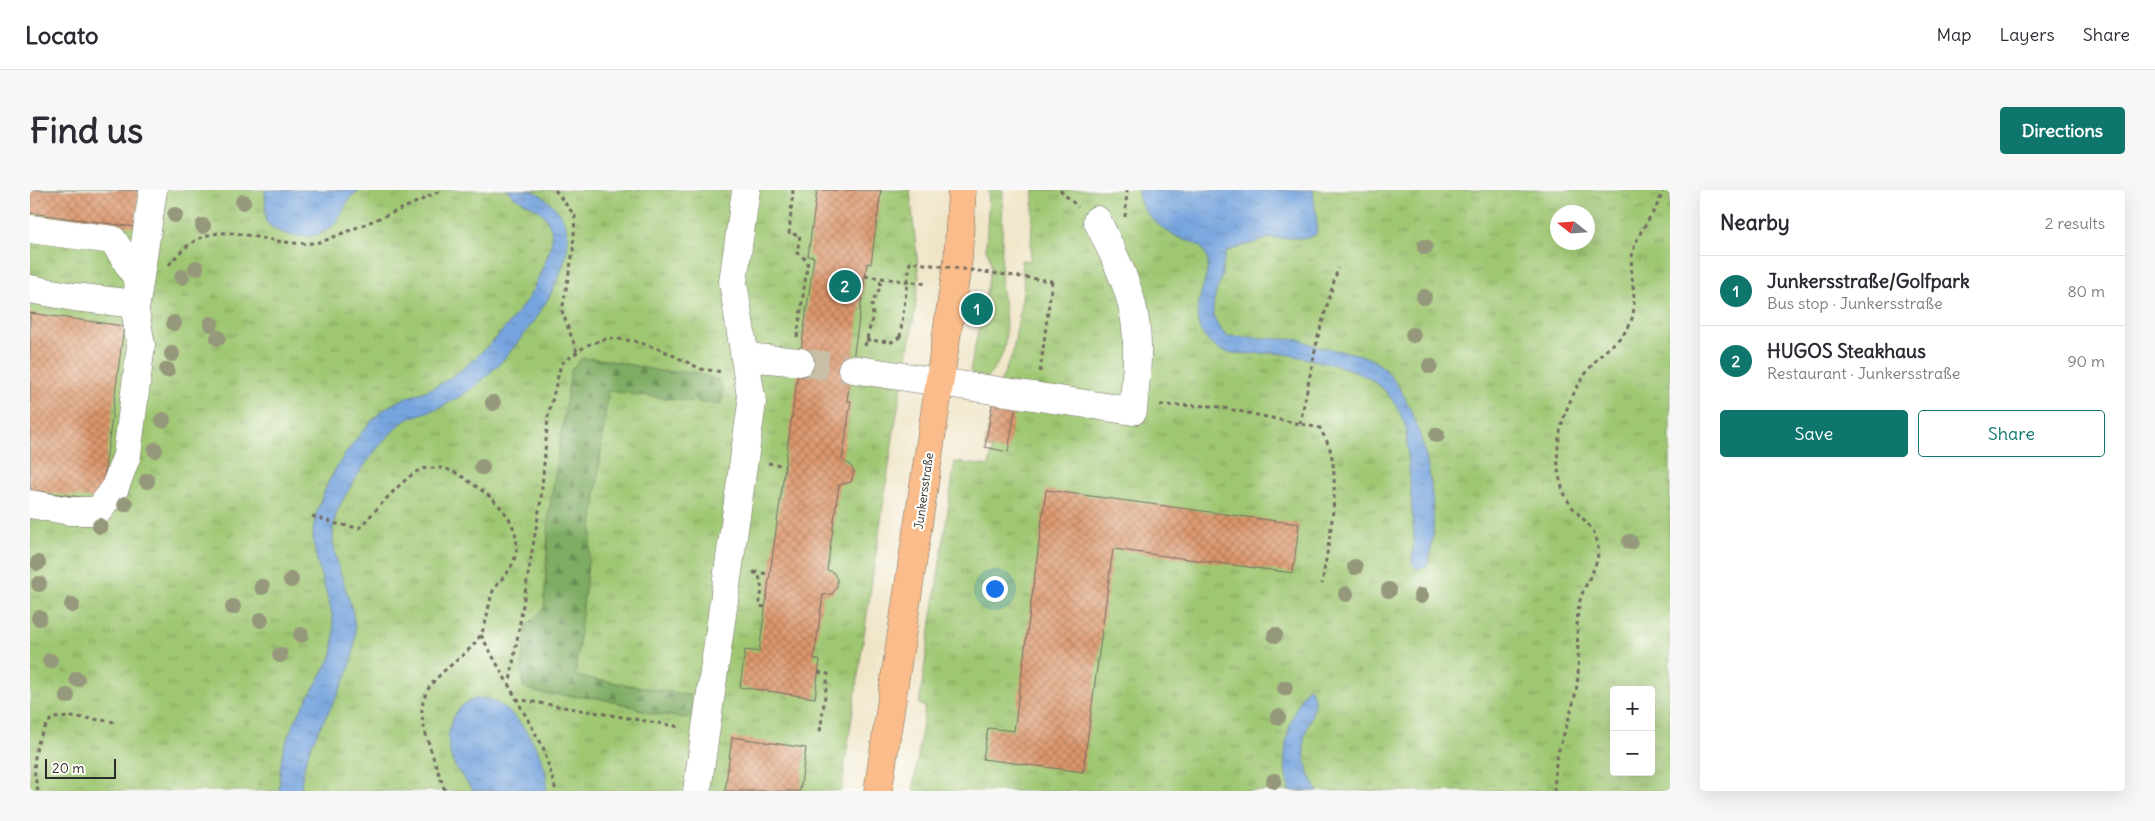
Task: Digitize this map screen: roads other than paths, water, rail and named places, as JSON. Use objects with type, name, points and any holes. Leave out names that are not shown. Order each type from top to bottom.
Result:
[{"type":"main road","name":"Junkersstraße","points":[[878,791],[958,259],[962,190]]},
{"type":"lane","points":[[30,504],[70,511],[98,511],[114,490],[127,455],[142,345],[138,293],[152,190]]},
{"type":"lane","points":[[698,791],[752,403],[733,282],[746,190]]},
{"type":"lane","points":[[856,370],[1133,411],[1138,357],[1134,313],[1113,253],[1097,220]]},
{"type":"lane","points":[[30,229],[114,240],[138,293]]},
{"type":"lane","points":[[30,289],[74,297],[138,293]]},
{"type":"lane","points":[[747,366],[797,361]]},
{"type":"water","points":[[265,190],[360,190],[349,199],[340,217],[325,231],[315,235],[293,236],[283,233],[266,222]]},
{"type":"water","points":[[507,190],[533,191],[549,202],[561,216],[567,235],[565,257],[557,281],[544,306],[527,330],[493,370],[475,386],[455,399],[441,407],[410,418],[399,425],[371,457],[344,497],[334,523],[333,540],[354,622],[355,639],[352,659],[337,697],[309,751],[303,770],[301,791],[279,791],[280,770],[288,736],[331,657],[334,641],[334,626],[318,566],[313,535],[321,499],[340,462],[356,439],[381,412],[395,402],[435,387],[455,375],[490,344],[532,292],[551,245],[550,225],[543,214]]},
{"type":"water","points":[[1138,190],[1313,190],[1317,224],[1316,234],[1308,238],[1270,238],[1227,251],[1214,302],[1214,316],[1220,329],[1227,336],[1302,340],[1321,347],[1352,353],[1372,360],[1381,366],[1396,383],[1408,405],[1419,432],[1426,460],[1433,518],[1432,544],[1427,566],[1417,569],[1412,563],[1414,537],[1406,428],[1392,399],[1373,381],[1348,369],[1292,355],[1233,353],[1217,348],[1210,343],[1201,331],[1198,319],[1198,306],[1208,259],[1198,245],[1174,235],[1150,217],[1141,204]]},
{"type":"water","points":[[1308,687],[1314,699],[1314,706],[1305,735],[1304,755],[1309,774],[1318,791],[1291,791],[1285,766],[1287,737],[1295,710]]},
{"type":"water","points":[[488,699],[499,704],[510,713],[530,737],[544,765],[546,791],[473,791],[457,769],[450,753],[449,744],[450,726],[453,718],[464,705],[472,700]]},
{"type":"tunnel","points":[[800,362],[852,369]]},
{"type":"place","name":"HUGOS Steakhaus","points":[[845,286]]},
{"type":"place","name":"Junkersstraße/Golfpark","points":[[977,309]]}]
